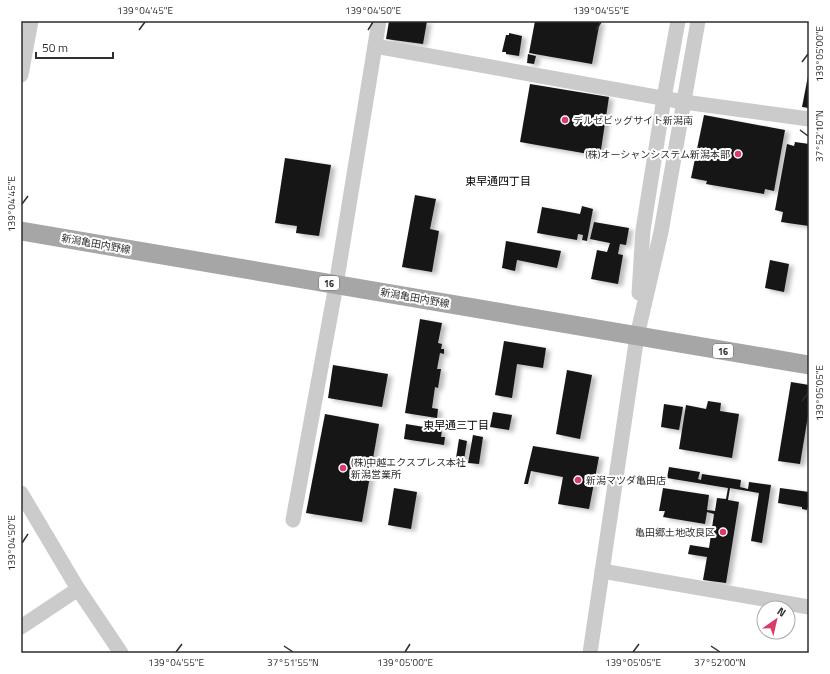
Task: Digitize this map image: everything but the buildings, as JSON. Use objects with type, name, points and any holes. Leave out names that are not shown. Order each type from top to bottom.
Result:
[{"type":"main road","name":"新潟亀田内野線","points":[[21,231],[809,366]]},
{"type":"street","points":[[21,75],[31,21]]},
{"type":"street","points":[[293,520],[336,285],[379,21]]},
{"type":"street","points":[[590,653],[636,336],[643,230],[678,21]]},
{"type":"street","points":[[636,336],[661,232],[698,21]]},
{"type":"street","points":[[375,46],[684,102],[809,119]]},
{"type":"street","points":[[21,493],[78,589],[121,653]]},
{"type":"street","points":[[602,571],[809,607]]},
{"type":"street","points":[[21,627],[78,589]]},
{"type":"place","name":"デルゼビッグサイト新潟南","points":[[565,120]]},
{"type":"place","name":"(株)オーシャンシステム新潟本部","points":[[738,154]]},
{"type":"place","name":"(株)中越エクスプレス本社 新潟営業所","points":[[343,468]]},
{"type":"place","name":"新潟マツダ亀田店","points":[[578,480]]},
{"type":"place","name":"亀田郷土地改良区","points":[[723,532]]},
{"type":"district","name":"東早通四丁目","points":[[498,181]]},
{"type":"district","name":"東早通三丁目","points":[[456,425]]}]
